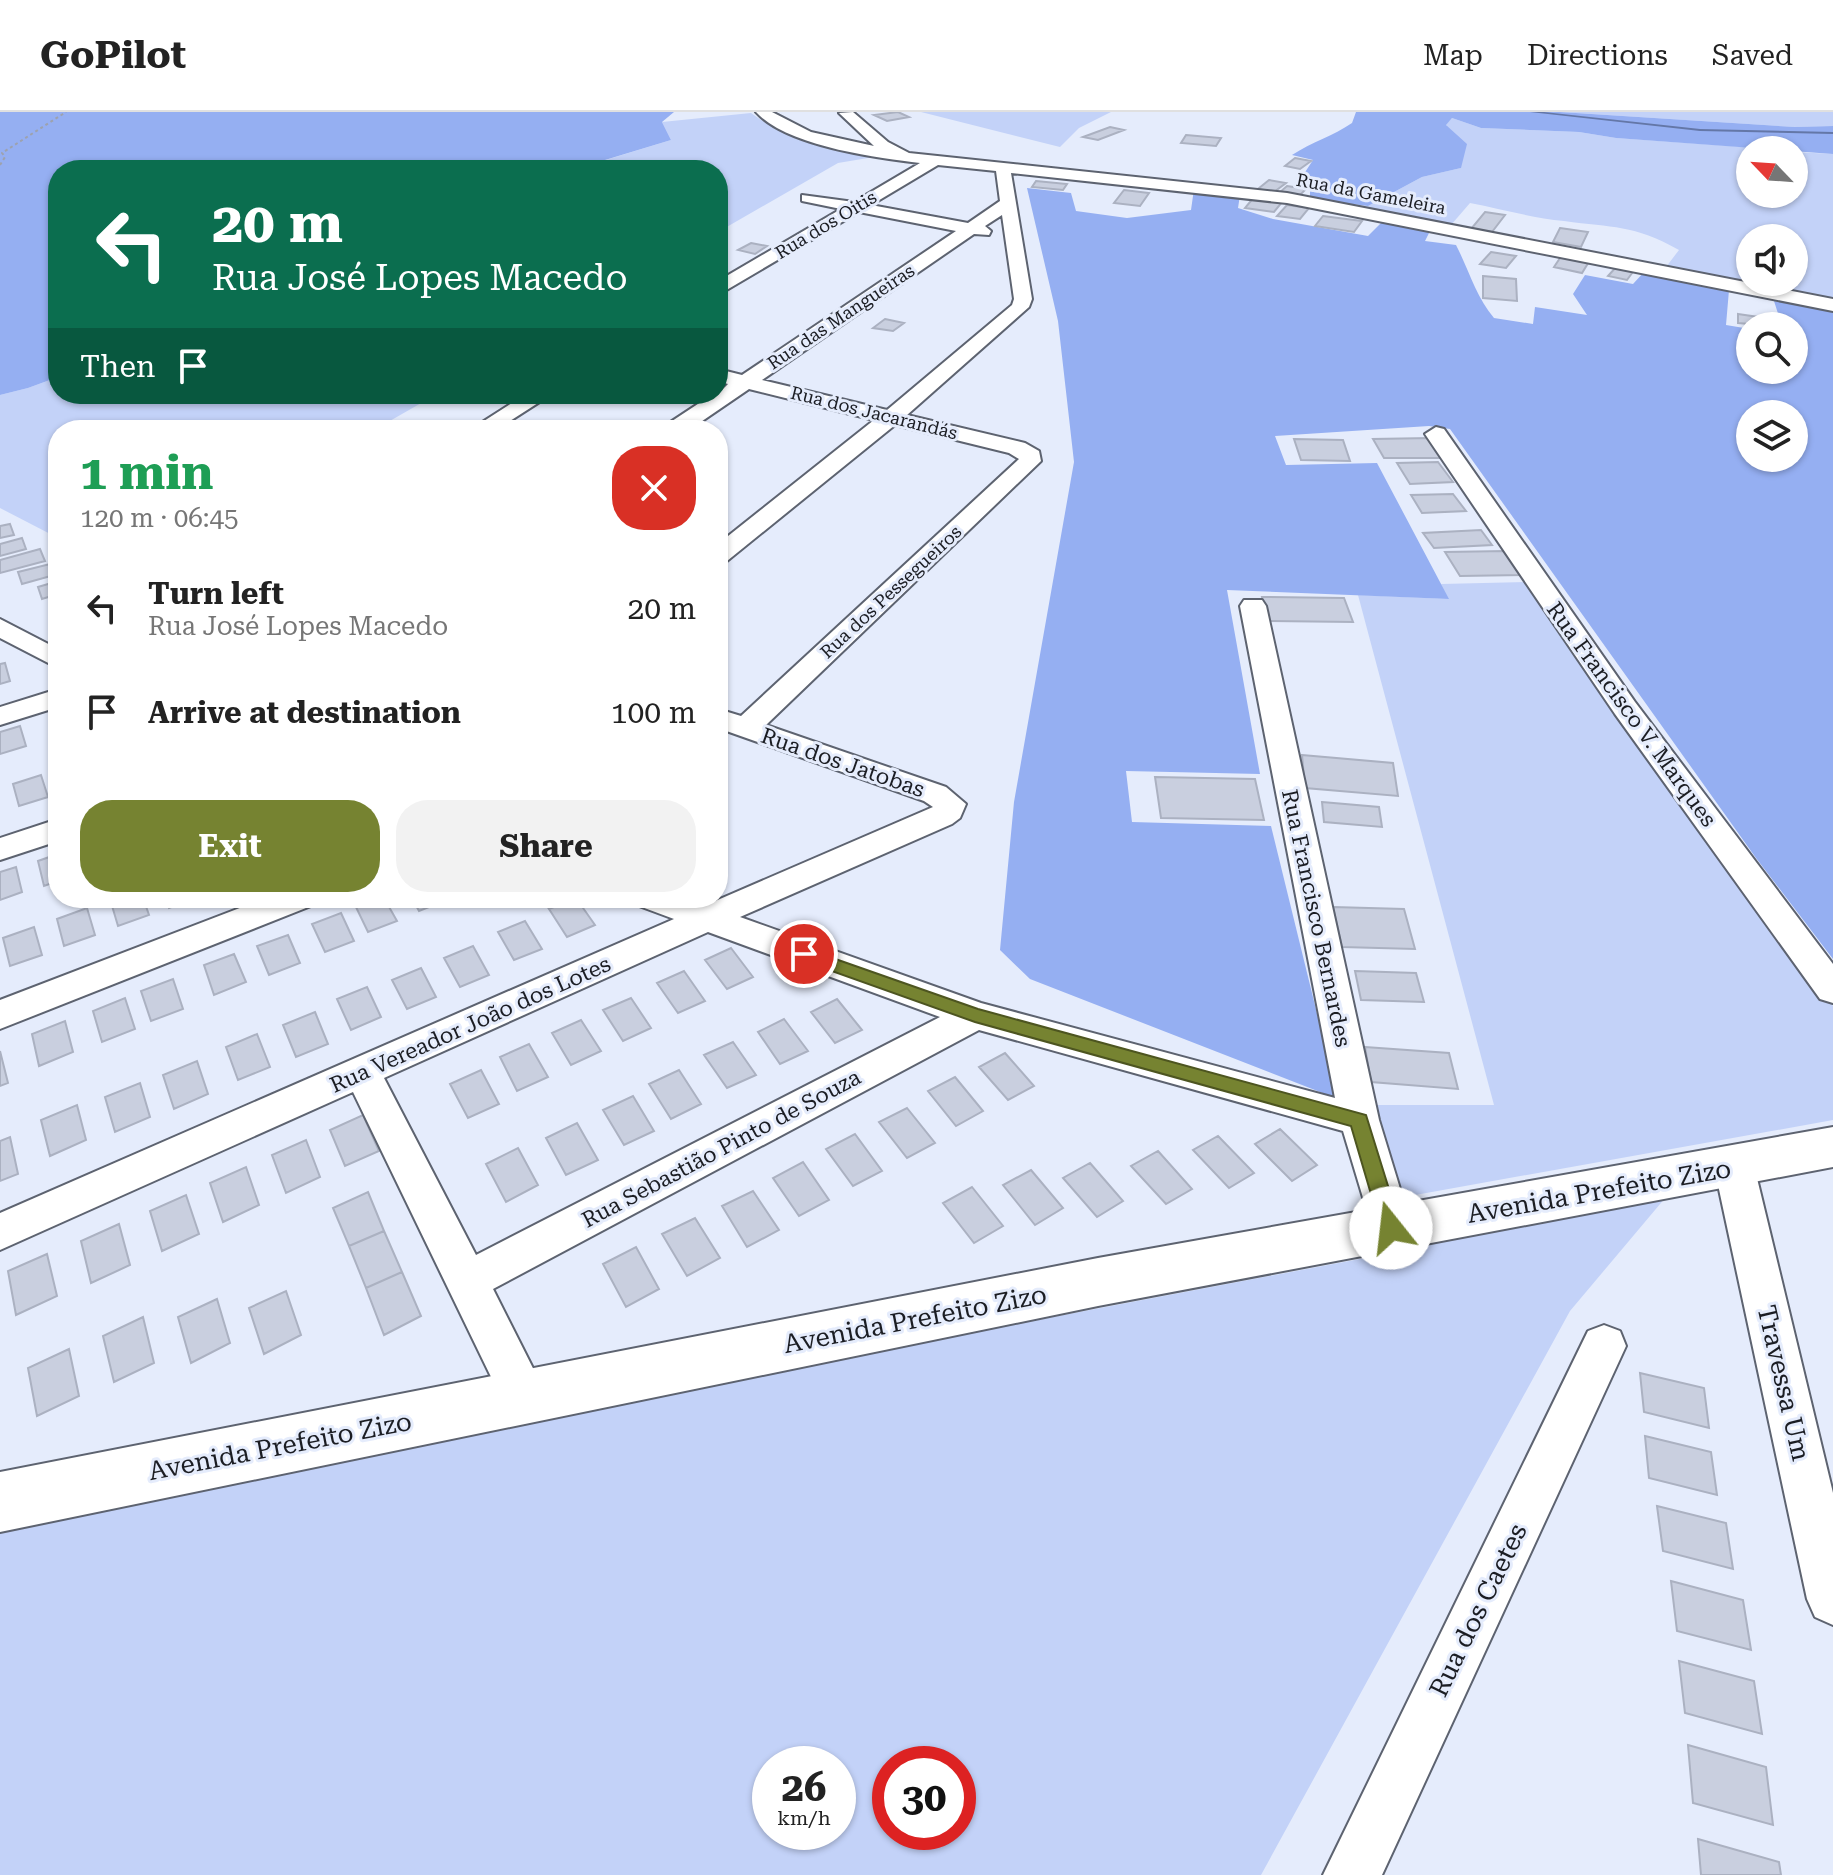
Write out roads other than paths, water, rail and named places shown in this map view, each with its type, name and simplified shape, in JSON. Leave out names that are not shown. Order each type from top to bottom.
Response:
[{"type":"main road","name":"Avenida Prefeito Zizo","points":[[0,1502],[1098,1282],[1833,1147]]},
{"type":"street","name":"Rua da Gameleira","points":[[763,112],[789,128],[896,155],[1272,196],[1833,305]]},
{"type":"street","points":[[846,113],[896,155]]},
{"type":"street","name":"Rua dos Oitis","points":[[728,283],[934,161]]},
{"type":"street","points":[[728,548],[891,417],[1020,307],[1023,299],[1003,169]]},
{"type":"street","points":[[808,198],[1012,237]]},
{"type":"street","name":"Rua das Mangueiras","points":[[728,392],[1007,204]]},
{"type":"street","name":"Rua dos Jacarandás","points":[[728,377],[1029,454]]},
{"type":"street","points":[[498,420],[524,404]]},
{"type":"street","name":"Rua das Mangueiras","points":[[688,420],[711,404]]},
{"type":"street","name":"Rua Francisco V. Marques","points":[[1436,434],[1625,708],[1833,990]]},
{"type":"street","name":"Rua dos Pessegueiros","points":[[731,723],[1030,461],[1029,454]]},
{"type":"street","name":"Rua Francisco Bernardes","points":[[1253,606],[1359,1120],[1391,1228]]},
{"type":"street","points":[[0,627],[48,654]]},
{"type":"street","points":[[0,716],[48,701]]},
{"type":"street","name":"Rua dos Jatobas","points":[[731,723],[945,799],[950,804],[949,811],[941,817]]},
{"type":"street","name":"Rua Vereador João dos Lotes","points":[[728,907],[941,817]]},
{"type":"street","points":[[0,849],[48,833]]},
{"type":"street","points":[[0,1015],[273,908]]},
{"type":"street","points":[[677,908],[975,1015],[1359,1120]]},
{"type":"street","name":"Rua Vereador João dos Lotes","points":[[0,1232],[363,1073],[727,908]]},
{"type":"street","name":"Rua Sebastião Pinto de Souza","points":[[467,1281],[975,1015]]},
{"type":"street","points":[[363,1073],[525,1398]]},
{"type":"street","name":"Travessa Um","points":[[1734,1166],[1833,1599]]},
{"type":"street","name":"Rua dos Caetes","points":[[1352,1875],[1604,1346]]},
{"type":"waterway","points":[[1532,112],[1700,130],[1833,133]]}]
